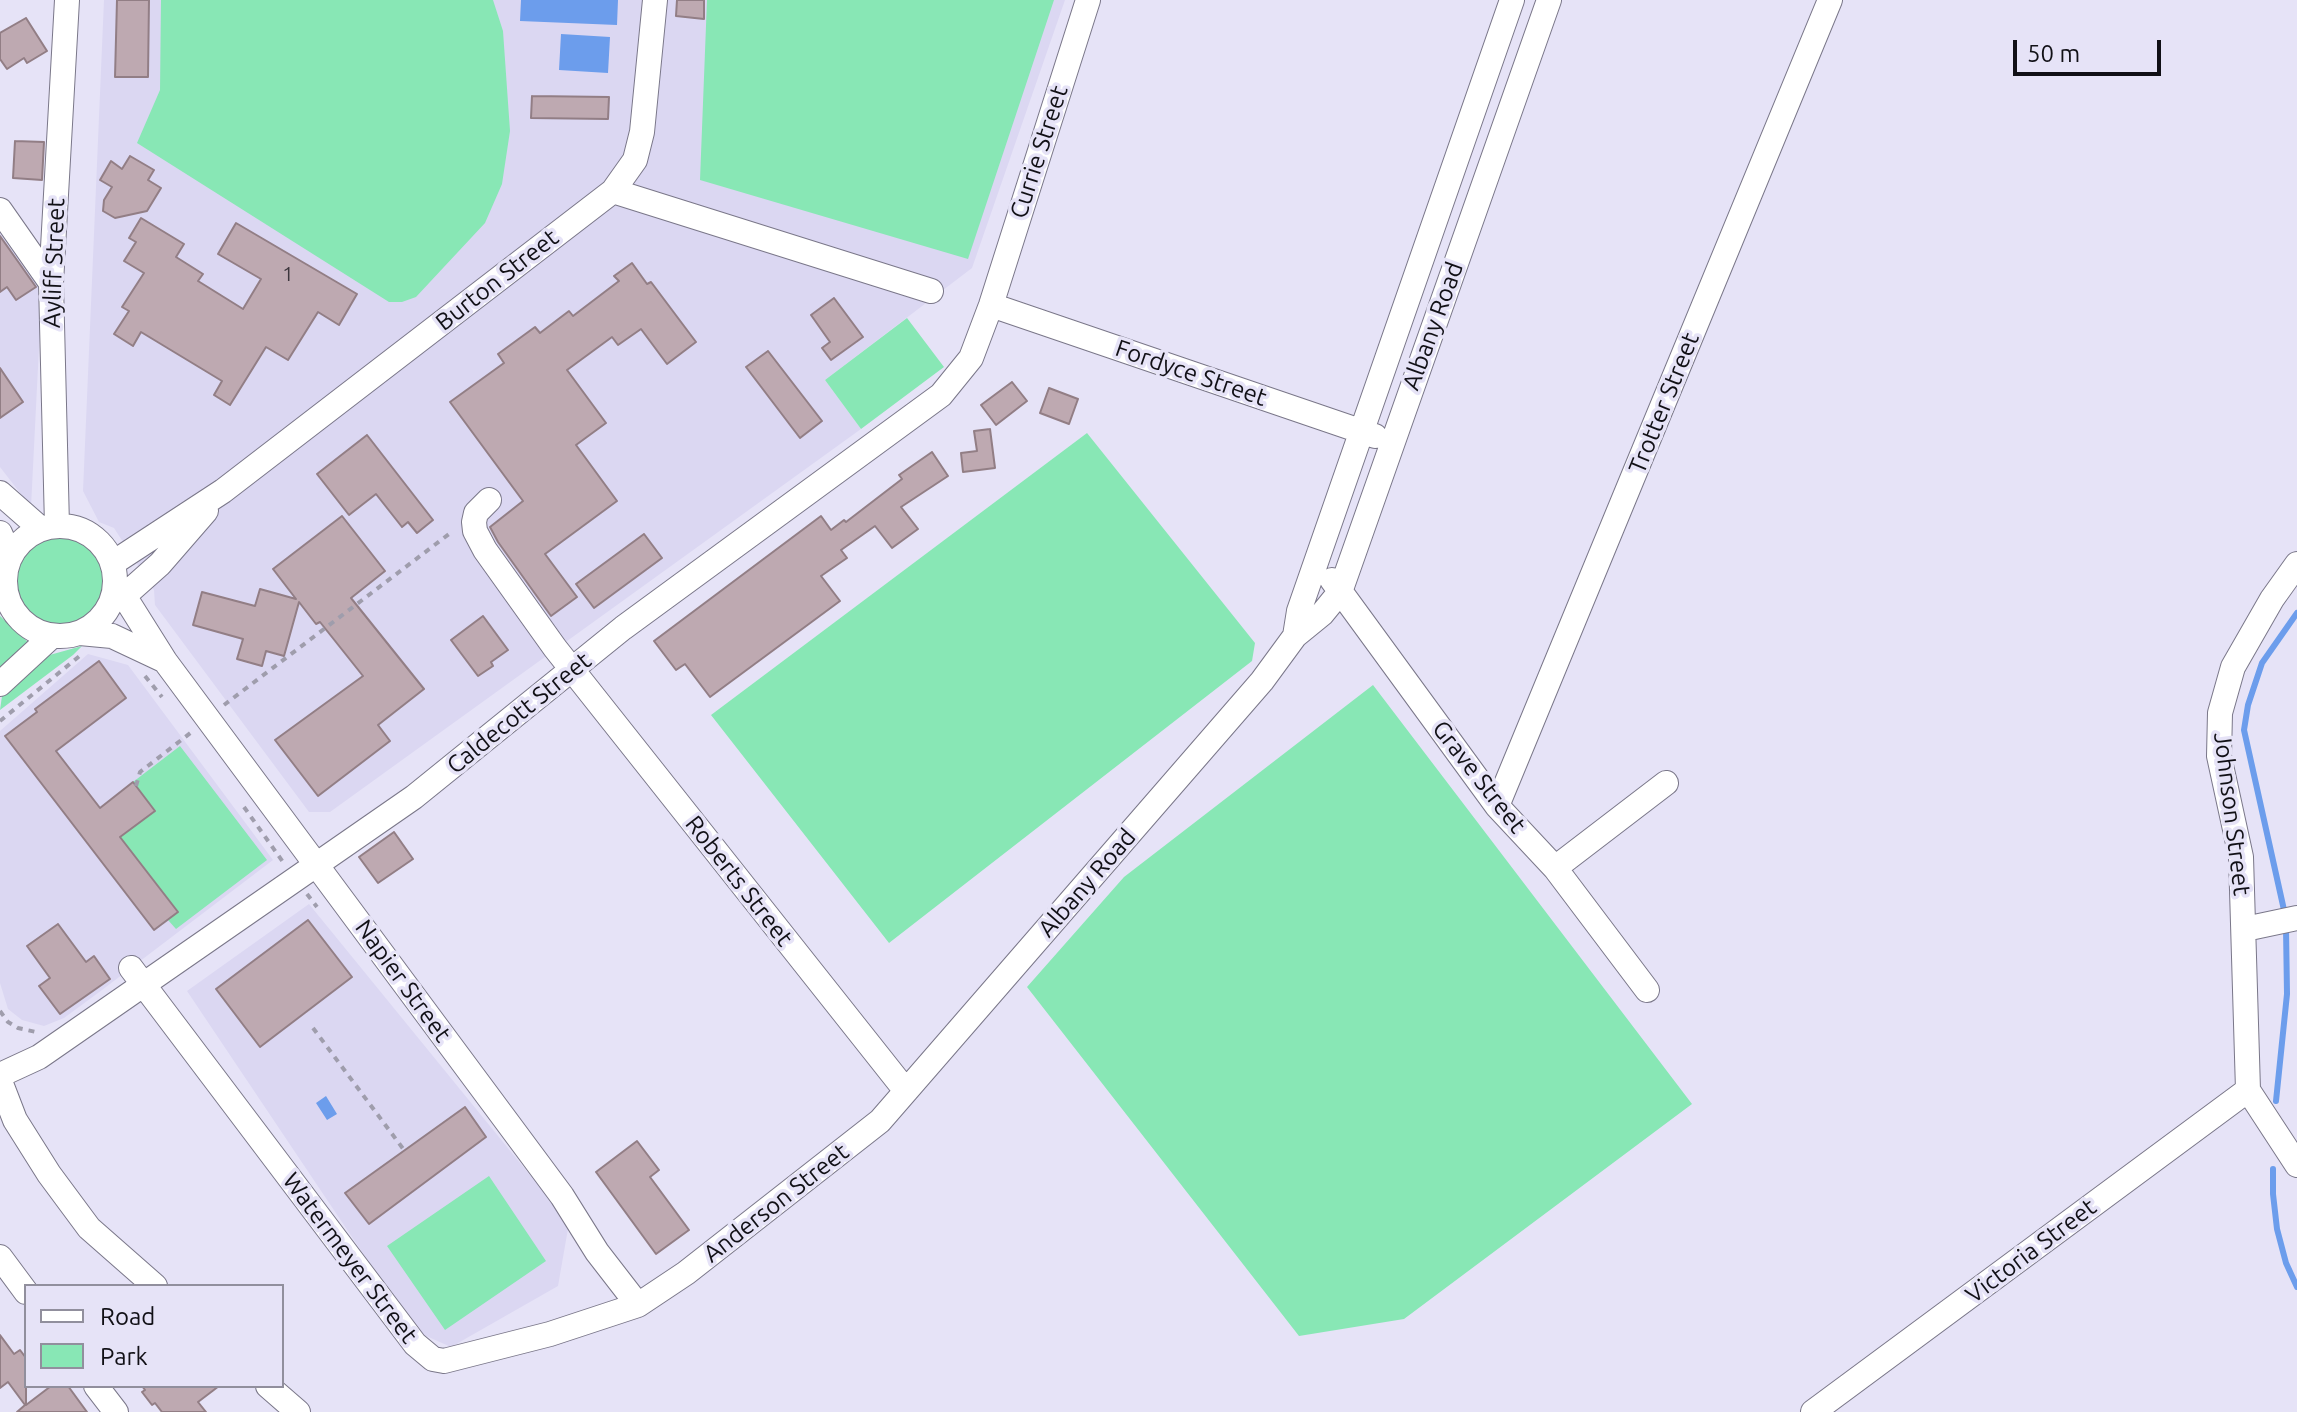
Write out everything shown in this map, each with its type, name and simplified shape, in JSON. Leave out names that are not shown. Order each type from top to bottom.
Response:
[{"type":"street","name":"Ayliff Street","points":[[49,528],[51,283],[67,0]]},
{"type":"street","name":"Burton Street","points":[[117,581],[223,491],[613,191],[635,160],[642,132],[655,0]]},
{"type":"street","name":"Currie Street","points":[[991,305],[1088,0]]},
{"type":"street","name":"Albany Road","points":[[1295,636],[1299,611],[1512,0]]},
{"type":"street","name":"Albany Road","points":[[906,1091],[1252,693],[1295,636],[1322,614],[1340,592],[1549,0]]},
{"type":"street","name":"Trotter Street","points":[[1497,806],[1830,0]]},
{"type":"street","points":[[1498,40],[1532,49]]},
{"type":"street","points":[[613,191],[931,291]]},
{"type":"street","points":[[0,210],[51,283]]},
{"type":"street","name":"Fordyce Street","points":[[991,305],[1392,441]]},
{"type":"street","name":"Caldecott Street","points":[[0,1075],[39,1057],[136,976],[318,866],[414,797],[623,628],[941,395],[971,358],[991,305]]},
{"type":"street","name":"Burton Street","points":[[117,581],[160,564],[223,491]]},
{"type":"street","points":[[0,493],[49,528]]},
{"type":"street","name":"Roberts Street","points":[[483,507],[475,531],[485,550],[573,670],[906,1091]]},
{"type":"street","points":[[0,533],[9,605],[33,630],[83,642],[111,603],[117,581],[104,547],[90,534],[76,528],[49,528],[24,539],[5,568]]},
{"type":"street","name":"Grave Street","points":[[1318,557],[1340,592],[1497,806],[1555,868],[1647,990]]},
{"type":"street","name":"Johnson Street","points":[[2248,1090],[2241,857],[2219,756],[2220,713],[2233,667],[2272,599],[2297,564]]},
{"type":"street","name":"Napier Street","points":[[117,581],[200,726],[318,866],[562,1196],[597,1252],[638,1305]]},
{"type":"street","points":[[0,684],[52,636]]},
{"type":"street","name":"Napier Street","points":[[83,642],[112,636],[165,661]]},
{"type":"street","points":[[1555,868],[1666,783]]},
{"type":"street","points":[[2245,929],[2297,918]]},
{"type":"street","name":"Watermeyer Street","points":[[136,976],[415,1344],[433,1359],[444,1361],[550,1334],[638,1305]]},
{"type":"street","points":[[0,1081],[15,1120],[49,1174],[89,1228],[153,1284]]},
{"type":"street","points":[[2248,1090],[2297,1165]]},
{"type":"street","name":"Victoria Street","points":[[1813,1412],[2248,1090]]},
{"type":"street","name":"Anderson Street","points":[[638,1305],[686,1273],[880,1121],[906,1091]]},
{"type":"street","points":[[0,1257],[24,1289]]},
{"type":"street","points":[[98,1388],[116,1412]]},
{"type":"street","points":[[270,1388],[298,1412]]},
{"type":"path","points":[[136,786],[140,772],[483,507]]},
{"type":"path","points":[[0,721],[83,642]]},
{"type":"path","points":[[141,671],[166,701]]},
{"type":"path","points":[[183,722],[200,726]]},
{"type":"path","points":[[236,796],[281,860]]},
{"type":"path","points":[[313,1028],[404,1150]]},
{"type":"shaded area","points":[[104,0],[1065,0],[972,268],[825,380],[861,429],[330,812],[309,812],[155,605],[154,590],[114,528],[99,522],[83,491]]},
{"type":"shaded area","points":[[0,226],[42,287],[31,507],[0,467]]},
{"type":"shaded area","points":[[88,654],[128,665],[273,860],[64,1018],[44,1026],[22,1020],[8,1009],[0,983],[0,731]]},
{"type":"shaded area","points":[[309,904],[569,1223],[558,1286],[451,1347],[415,1331],[187,991]]},
{"type":"green space","points":[[161,0],[493,0],[503,31],[510,131],[502,184],[485,223],[416,297],[389,302],[137,143],[160,90]]},
{"type":"green space","points":[[707,0],[1054,0],[968,259],[700,180]]},
{"type":"green space","points":[[907,318],[944,367],[861,429],[825,380]]},
{"type":"green space","points":[[1087,433],[1255,643],[1252,661],[889,943],[711,715]]},
{"type":"green space","points":[[60,537],[77,541],[91,550],[100,564],[104,581],[100,598],[91,612],[77,621],[60,625],[43,621],[29,612],[20,598],[16,581],[20,564],[29,550],[43,541]]},
{"type":"green space","points":[[0,616],[31,645],[0,669]]},
{"type":"green space","points":[[82,646],[0,710],[2,696],[46,656]]},
{"type":"green space","points":[[1373,685],[1692,1104],[1404,1319],[1299,1336],[1027,987],[1124,877]]},
{"type":"green space","points":[[180,746],[267,860],[176,929],[168,920],[178,912],[120,837],[155,811],[133,782]]},
{"type":"green space","points":[[489,1176],[546,1261],[445,1330],[387,1246]]},
{"type":"water","points":[[521,0],[618,0],[617,25],[520,21]]},
{"type":"water","points":[[561,34],[610,37],[608,73],[559,70]]},
{"type":"water","points":[[326,1096],[337,1114],[327,1120],[316,1103]]},
{"type":"building","points":[[117,0],[149,0],[148,77],[115,77]]},
{"type":"building","points":[[677,0],[704,0],[704,19],[676,16]]},
{"type":"building","points":[[26,18],[47,51],[27,63],[24,58],[7,69],[0,59],[0,33]]},
{"type":"building","points":[[532,96],[609,97],[608,119],[531,118]]},
{"type":"building","points":[[15,141],[44,142],[42,180],[13,178]]},
{"type":"building","points":[[130,156],[154,170],[148,180],[161,188],[147,211],[115,218],[103,211],[104,200],[112,187],[100,180],[111,161],[122,169]]},
{"type":"building","points":[[141,218],[184,244],[176,257],[203,274],[198,281],[243,309],[261,279],[218,254],[236,223],[357,294],[339,325],[318,312],[288,360],[266,347],[230,405],[214,395],[222,381],[141,332],[133,346],[114,334],[129,311],[122,307],[144,273],[124,261],[136,242],[129,238]]},
{"type":"building","points":[[0,236],[36,287],[16,300],[7,287],[0,292]]},
{"type":"building","points":[[632,263],[647,284],[651,282],[696,342],[667,364],[641,329],[618,345],[612,337],[567,370],[606,423],[576,445],[617,501],[545,554],[577,597],[551,616],[490,527],[523,501],[450,402],[504,363],[498,354],[535,327],[540,333],[569,311],[573,316],[619,281],[614,276]]},
{"type":"building","points":[[834,298],[863,337],[831,360],[822,348],[830,342],[811,315]]},
{"type":"building","points":[[768,351],[822,421],[800,438],[746,367]]},
{"type":"building","points":[[0,368],[23,402],[0,418]]},
{"type":"building","points":[[1012,382],[1027,401],[996,425],[981,405]]},
{"type":"building","points":[[1049,388],[1078,399],[1069,424],[1040,413]]},
{"type":"building","points":[[990,429],[995,468],[963,472],[961,453],[977,451],[974,431]]},
{"type":"building","points":[[367,435],[433,520],[417,533],[408,522],[402,527],[376,494],[349,515],[317,474]]},
{"type":"building","points":[[932,452],[948,476],[901,507],[918,529],[892,548],[875,526],[841,550],[847,558],[821,576],[840,601],[710,697],[685,664],[676,670],[654,641],[821,516],[831,530],[844,520],[846,522],[902,479],[899,475]]},
{"type":"building","points":[[342,516],[385,571],[351,598],[424,689],[378,725],[390,741],[318,796],[275,740],[363,676],[320,622],[316,624],[299,602],[284,656],[266,651],[262,666],[237,659],[243,639],[193,625],[202,592],[255,606],[260,589],[296,599],[273,569]]},
{"type":"building","points":[[644,534],[662,558],[594,608],[576,584]]},
{"type":"building","points":[[483,616],[508,650],[478,676],[451,640]]},
{"type":"building","points":[[99,661],[126,698],[56,751],[100,808],[133,782],[155,811],[120,837],[178,912],[154,930],[5,736]]},
{"type":"building","points":[[394,832],[413,859],[378,883],[359,857]]},
{"type":"building","points":[[308,920],[352,977],[260,1047],[216,989]]},
{"type":"building","points":[[58,924],[86,962],[94,956],[110,979],[60,1014],[39,986],[50,978],[27,946]]},
{"type":"building","points":[[465,1107],[486,1137],[369,1224],[345,1193]]},
{"type":"building","points":[[637,1141],[659,1170],[650,1177],[689,1230],[656,1254],[596,1172]]},
{"type":"building","points":[[0,1335],[14,1354],[20,1350],[24,1355],[26,1405],[48,1388],[69,1388],[87,1412],[17,1412],[25,1405],[8,1382],[0,1388]]},
{"type":"building","points":[[144,1388],[216,1388],[198,1402],[206,1412],[162,1412],[155,1403],[152,1405],[142,1392]]},
{"type":"waterway","points":[[2284,910],[2244,730],[2248,705],[2262,663],[2297,613]]},
{"type":"waterway","points":[[2276,1101],[2287,994],[2286,928]]},
{"type":"waterway","points":[[2273,1169],[2277,1229],[2286,1263],[2297,1287]]}]
